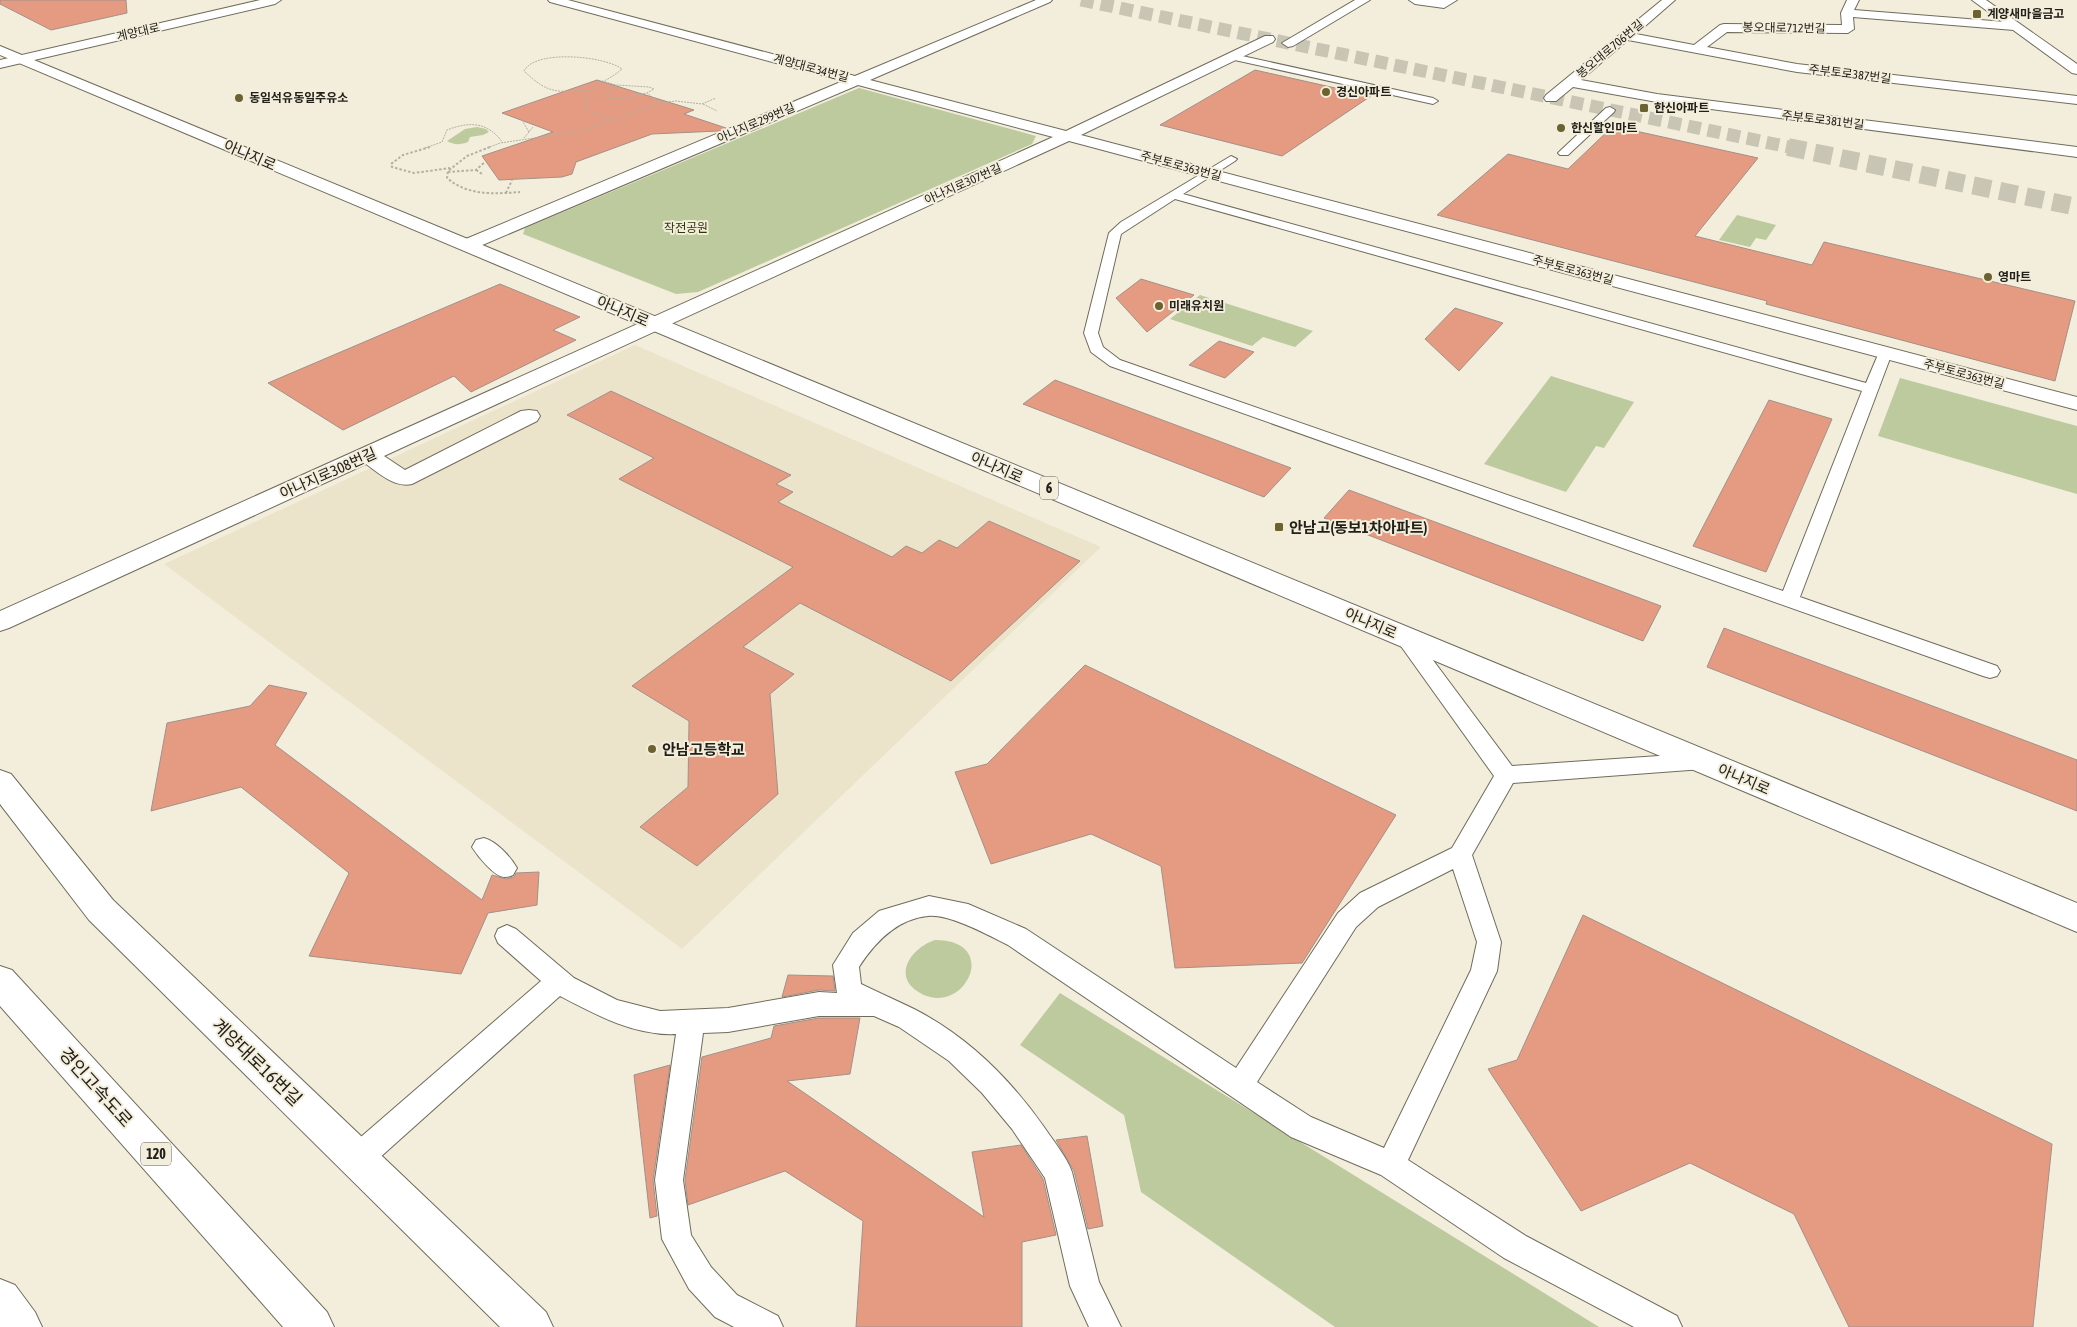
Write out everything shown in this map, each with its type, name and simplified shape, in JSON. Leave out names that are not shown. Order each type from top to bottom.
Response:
[{"type":"main road","name":"계양대로","points":[[5,60],[275,0]]},
{"type":"main road","name":"계양대로34번길","points":[[554,0],[1068,136]]},
{"type":"main road","name":"아나지로299번길","points":[[467,245],[1046,0]]},
{"type":"main road","points":[[1288,43],[1364,0]]},
{"type":"main road","points":[[1415,0],[1444,4],[1451,0]]},
{"type":"main road","name":"봉오대로706번길","points":[[1551,98],[1668,0]]},
{"type":"main road","name":"봉오대로712번길","points":[[1698,49],[1724,28],[1848,29],[1847,13],[1854,0]]},
{"type":"main road","points":[[1978,0],[2077,70]]},
{"type":"main road","points":[[1964,3],[1996,13]]},
{"type":"main road","points":[[1847,13],[2014,26]]},
{"type":"main road","name":"주부토로387번길","points":[[1626,36],[1797,68],[2077,100]]},
{"type":"main road","name":"아나지로307번길","points":[[655,324],[1068,136],[1269,39]]},
{"type":"main road","name":"아나지로","points":[[5,60],[467,245],[2077,918]]},
{"type":"main road","name":"주부토로381번길","points":[[1570,82],[1677,101],[2077,152]]},
{"type":"main road","name":"주부토로363번길","points":[[1068,136],[2077,404]]},
{"type":"main road","name":"아나지로308번길","points":[[0,622],[655,324]]},
{"type":"main road","points":[[367,455],[404,478],[529,416]]},
{"type":"main road","name":"계양대로16번길","points":[[0,782],[101,910],[531,1327]]},
{"type":"main road","name":"경인고속도로","points":[[0,981],[312,1327]]},
{"type":"main road","points":[[0,1300],[20,1327]]},
{"type":"lane","points":[[1233,57],[1433,101]]},
{"type":"lane","points":[[1564,153],[1610,110]]},
{"type":"lane","points":[[1231,159],[1116,233],[1091,333],[1096,349],[1115,363],[1990,671]]},
{"type":"lane","points":[[1173,195],[1871,389]]},
{"type":"lane","points":[[1789,601],[1885,353]]},
{"type":"lane","points":[[1404,637],[1506,776]]},
{"type":"lane","points":[[1506,776],[1703,762]]},
{"type":"lane","points":[[1240,1085],[1347,920],[1369,900],[1460,855],[1506,776]]},
{"type":"lane","points":[[484,847],[505,868]]},
{"type":"lane","points":[[1391,1165],[1484,971],[1489,942],[1460,855]]},
{"type":"lane","points":[[1097,1324],[1085,1286],[1058,1172],[1022,1119],[992,1084],[958,1052],[908,1019],[849,991],[846,965],[862,941],[888,918],[929,906],[968,914],[1018,937],[1301,1127],[1391,1165],[1515,1247],[1666,1327]]},
{"type":"lane","points":[[507,936],[559,981],[612,1010],[660,1023],[728,1020],[819,1004],[879,1005]]},
{"type":"lane","points":[[357,1159],[559,981]]},
{"type":"lane","points":[[691,1022],[669,1180],[677,1239],[700,1278],[726,1306],[767,1327]]},
{"type":"path","points":[[590,90],[558,92],[540,86],[524,72],[526,67],[535,62],[571,55],[606,62],[622,69],[618,74],[601,81],[590,90],[585,104],[588,111],[613,120]]},
{"type":"path","points":[[601,81],[617,85],[636,83],[654,89],[647,93],[616,99],[602,97],[617,85]]},
{"type":"path","points":[[647,93],[660,103]]},
{"type":"path","points":[[521,192],[478,192],[461,189],[447,178],[448,172],[467,156],[503,143],[575,133],[660,103],[676,101],[702,104],[716,98]]},
{"type":"path","points":[[522,120],[529,132]]},
{"type":"path","points":[[451,168],[432,172],[405,172],[392,168],[391,164],[403,156],[439,144],[442,142],[447,130],[460,125],[476,124],[491,128],[496,131],[503,143]]},
{"type":"path","points":[[523,139],[534,127]]},
{"type":"path","points":[[448,172],[476,170],[485,162]]},
{"type":"path","points":[[476,170],[482,174]]},
{"type":"path","points":[[506,193],[512,180]]},
{"type":"shaded area","name":"안남고등학교","points":[[635,345],[1101,547],[682,949],[164,564]]},
{"type":"green space","name":"작전공원","points":[[859,88],[1036,136],[1032,144],[698,292],[676,294],[523,234],[525,228]]},
{"type":"green space","points":[[477,127],[486,129],[489,132],[470,137],[468,142],[462,144],[447,141],[465,129]]},
{"type":"green space","points":[[1737,215],[1776,225],[1766,240],[1756,238],[1750,247],[1719,240]]},
{"type":"green space","points":[[1200,295],[1313,331],[1295,347],[1263,337],[1252,346],[1170,319]]},
{"type":"green space","points":[[1551,376],[1634,402],[1604,448],[1596,446],[1566,492],[1484,464]]},
{"type":"green space","points":[[1900,378],[2077,426],[2077,494],[1878,436]]},
{"type":"green space","points":[[935,940],[956,943],[968,952],[971,964],[969,977],[961,988],[948,996],[934,998],[917,991],[910,984],[906,977],[906,969],[908,962],[919,949]]},
{"type":"green space","points":[[1060,993],[1599,1327],[1335,1327],[1141,1192],[1124,1115],[1020,1045]]},
{"type":"building","points":[[0,0],[126,0],[127,13],[51,30],[0,4]]},
{"type":"building","points":[[1255,70],[1371,96],[1282,156],[1160,125]]},
{"type":"building","points":[[597,80],[694,110],[684,114],[726,128],[719,131],[652,134],[576,162],[572,174],[562,177],[499,180],[482,156],[553,132],[502,113]]},
{"type":"building","points":[[1613,126],[1758,158],[1695,236],[1812,265],[1824,242],[2075,301],[2055,381],[1766,304],[1767,301],[1437,215],[1508,154],[1568,169]]},
{"type":"building","name":"미래유치원","points":[[1141,279],[1194,295],[1147,332],[1116,298]]},
{"type":"building","points":[[500,284],[580,317],[553,330],[576,340],[471,392],[454,376],[343,430],[268,383]]},
{"type":"building","points":[[1455,308],[1503,323],[1459,371],[1425,339]]},
{"type":"building","points":[[1219,341],[1254,352],[1225,378],[1189,365]]},
{"type":"building","points":[[1055,380],[1291,468],[1264,497],[1023,404]]},
{"type":"building","points":[[611,391],[791,475],[776,484],[793,492],[778,502],[892,557],[906,546],[922,553],[939,540],[957,548],[989,521],[1080,561],[951,681],[800,603],[743,647],[794,674],[770,694],[778,794],[697,866],[640,827],[688,787],[689,721],[632,686],[793,567],[619,479],[654,458],[567,415]]},
{"type":"building","points":[[1769,400],[1832,419],[1766,572],[1693,546]]},
{"type":"building","points":[[1349,490],[1661,606],[1643,641],[1324,518]]},
{"type":"building","points":[[1724,628],[2077,760],[2077,811],[1707,667]]},
{"type":"building","points":[[1085,665],[1396,815],[1302,963],[1175,968],[1161,866],[1091,834],[991,864],[955,772],[987,764]]},
{"type":"building","points":[[269,685],[307,693],[275,745],[482,900],[492,875],[506,879],[514,877],[516,873],[539,872],[537,905],[488,913],[461,974],[309,956],[349,873],[241,787],[151,811],[167,723],[250,706]]},
{"type":"building","points":[[1583,915],[2052,1144],[2033,1327],[1849,1327],[1794,1214],[1690,1163],[1581,1211],[1488,1069],[1517,1060]]},
{"type":"building","points":[[788,975],[833,976],[835,991],[819,990],[782,997]]},
{"type":"building","points":[[819,1018],[860,1018],[850,1074],[787,1081],[984,1217],[972,1152],[1021,1145],[1043,1179],[1056,1235],[1022,1242],[1022,1327],[856,1327],[863,1221],[785,1171],[688,1205],[685,1180],[702,1057],[771,1038],[774,1026]]},
{"type":"building","points":[[670,1065],[653,1180],[657,1216],[650,1218],[634,1075]]},
{"type":"building","points":[[1087,1136],[1103,1226],[1088,1229],[1074,1171],[1056,1140]]},
{"type":"tunnel","points":[[1081,0],[1794,148]]},
{"type":"tunnel","points":[[1788,147],[2077,207]]},
{"type":"place","name":"계양새마을금고","points":[[1977,14]]},
{"type":"place","name":"경신아파트","points":[[1326,92]]},
{"type":"place","name":"동일석유동일주유소","points":[[239,98]]},
{"type":"place","name":"한신아파트","points":[[1644,108]]},
{"type":"place","name":"한신할인마트","points":[[1561,128]]},
{"type":"place","name":"영마트","points":[[1988,277]]},
{"type":"place","name":"미래유치원","points":[[1159,306]]},
{"type":"place","name":"안남고(동보1차아파트)","points":[[1279,527]]},
{"type":"place","name":"안남고등학교","points":[[652,749]]}]
